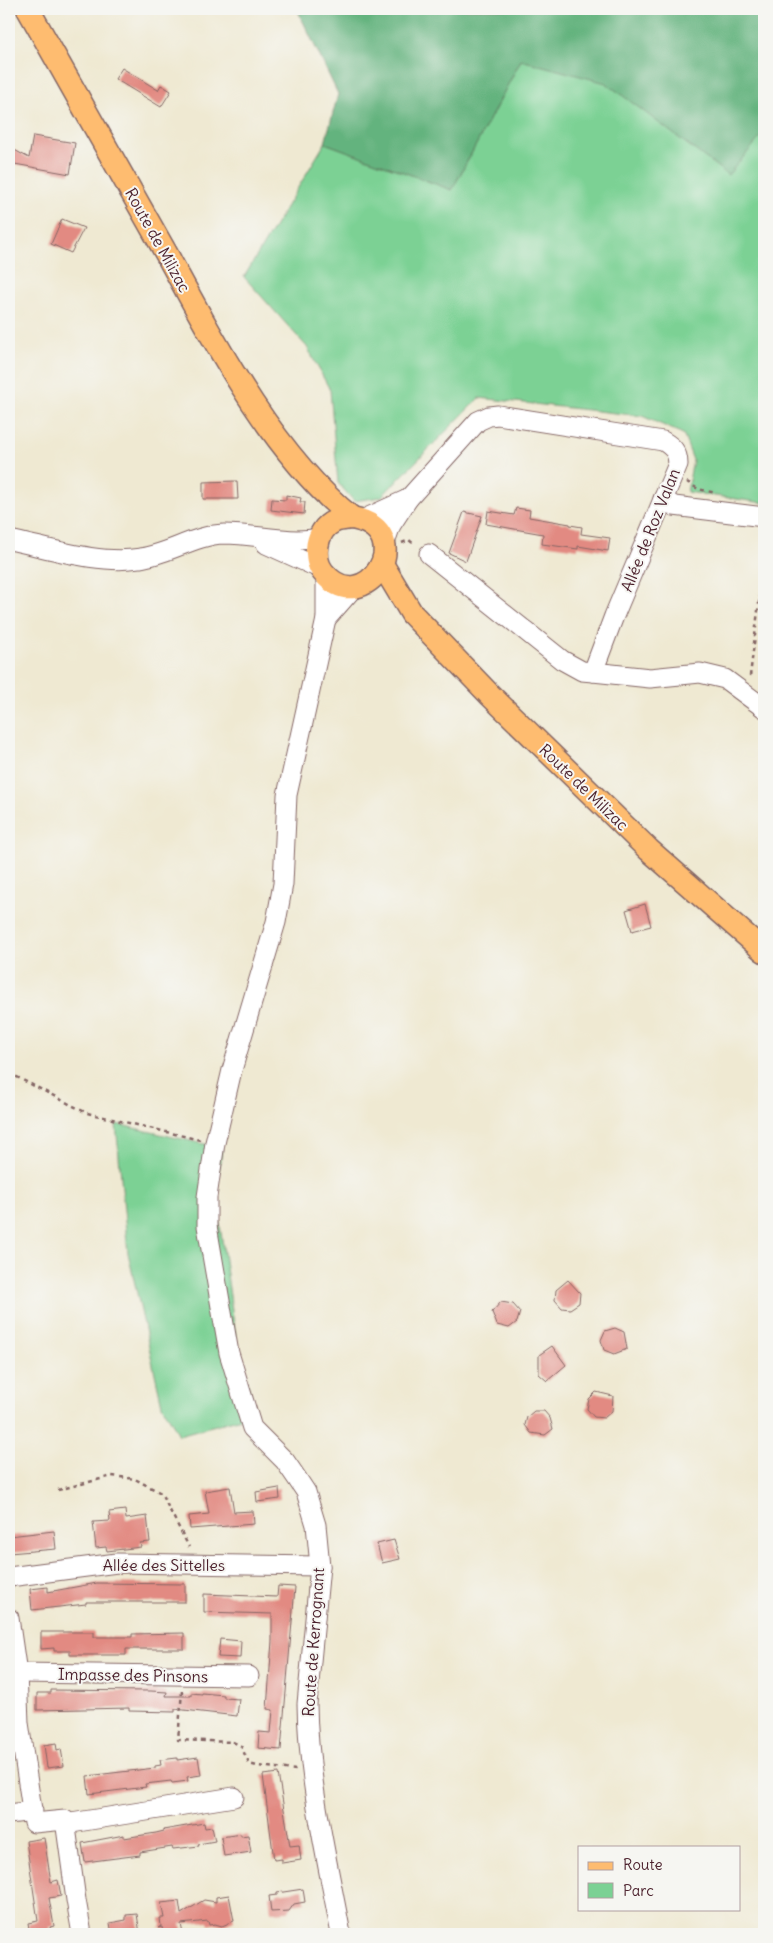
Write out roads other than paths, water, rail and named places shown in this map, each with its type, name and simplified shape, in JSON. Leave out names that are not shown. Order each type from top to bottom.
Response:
[{"type":"main road","name":"Route de Milizac","points":[[28,9],[239,382],[298,464],[332,502],[357,519]]},
{"type":"main road","name":"Route de Milizac","points":[[298,464],[317,506],[320,535]]},
{"type":"main road","points":[[357,519],[376,530],[384,553],[373,579],[360,585],[345,586],[335,583],[323,572],[316,554],[320,535],[332,522],[357,519]]},
{"type":"main road","name":"Route de Milizac","points":[[384,553],[412,614]]},
{"type":"main road","name":"Route de Milizac","points":[[360,585],[412,614],[581,785],[649,850],[764,951]]},
{"type":"street","name":"Allée de Roz Valan","points":[[384,553],[391,525],[408,499],[478,421],[489,416],[498,415],[663,440],[672,446],[678,455],[675,470],[614,616],[593,672]]},
{"type":"street","name":"Allée de Roz Valan","points":[[357,519],[408,499]]},
{"type":"street","points":[[663,499],[674,506],[764,517]]},
{"type":"street","points":[[9,540],[110,561],[141,558],[224,534],[289,541],[320,535]]},
{"type":"street","points":[[246,536],[323,572],[326,619]]},
{"type":"street","points":[[429,554],[562,660],[582,671],[650,678],[700,673],[725,679],[764,708]]},
{"type":"street","points":[[326,619],[360,585]]},
{"type":"street","name":"Route de Kerrognant","points":[[326,619],[287,796],[283,884],[276,922],[232,1070],[215,1143],[207,1197],[207,1226],[229,1353],[252,1428],[285,1461],[306,1492],[316,1525],[320,1566],[307,1704],[312,1771],[341,1934]]},
{"type":"street","name":"Allée des Sittelles","points":[[9,1576],[117,1563],[320,1566]]},
{"type":"street","points":[[9,1618],[18,1723],[34,1823],[65,1820],[82,1934]]},
{"type":"street","name":"Impasse des Pinsons","points":[[14,1664],[184,1675],[249,1676]]},
{"type":"street","points":[[65,1824],[234,1797]]},
{"type":"street","points":[[9,1814],[33,1810]]}]
